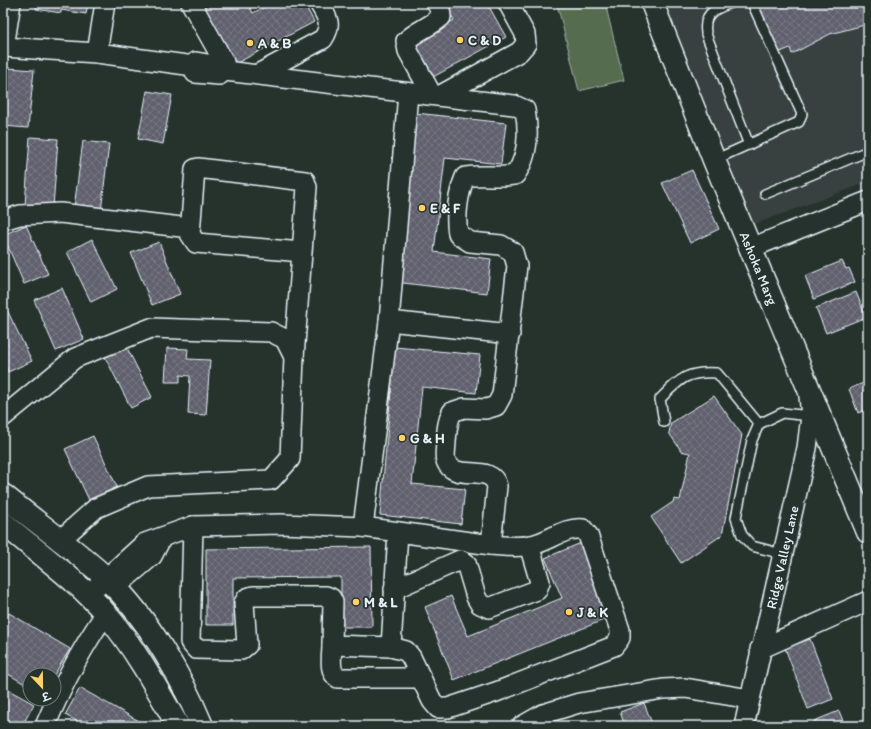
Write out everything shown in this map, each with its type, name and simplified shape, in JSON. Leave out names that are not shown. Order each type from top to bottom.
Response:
[{"type":"street","points":[[11,3],[4,47],[97,53],[194,66],[195,73],[219,75],[224,71],[258,74],[408,94],[514,105],[525,110],[528,126],[523,163],[515,175],[504,177],[479,175],[465,177],[460,189],[456,224],[458,234],[470,242],[501,245],[513,252],[517,266],[502,395],[496,406],[486,409],[464,408],[452,412],[448,421],[445,460],[450,467],[460,472],[491,475],[495,479],[497,486],[491,545]]},
{"type":"street","points":[[97,53],[105,3]]},
{"type":"street","points":[[191,3],[224,62],[224,71]]},
{"type":"street","points":[[258,74],[323,39],[328,32],[328,20],[319,3]]},
{"type":"street","points":[[436,3],[440,9],[440,17],[435,22],[411,36],[406,41],[408,51],[436,96]]},
{"type":"street","points":[[436,96],[519,52],[526,44],[525,34],[508,3]]},
{"type":"street","name":"Ashoka Marg","points":[[652,3],[714,160],[868,532]]},
{"type":"street","points":[[363,527],[389,321],[408,94]]},
{"type":"street","points":[[59,541],[96,508],[148,486],[271,480],[290,459],[294,357],[307,187],[305,181],[198,168],[194,171],[190,234],[196,243],[302,252]]},
{"type":"street","points":[[750,248],[868,201]]},
{"type":"street","points":[[3,220],[20,215],[60,212],[190,228]]},
{"type":"street","points":[[389,321],[510,334]]},
{"type":"street","points":[[3,417],[75,358],[151,328],[271,332],[285,339],[294,357]]},
{"type":"street","name":"Ridge Valley Lane","points":[[744,726],[760,649],[807,448],[811,416],[808,387]]},
{"type":"street","points":[[3,495],[111,583],[152,635],[189,695],[202,726]]},
{"type":"street","points":[[3,523],[96,604],[138,655],[178,726]]},
{"type":"street","points":[[45,726],[62,684],[88,639],[96,604],[111,583],[145,543],[161,539],[174,532],[194,526],[280,524],[363,527],[491,545],[529,545],[573,528],[583,529],[588,535],[620,630],[620,638],[614,646],[555,670],[448,708],[438,708],[432,701],[411,657],[406,651],[391,647],[332,645]]},
{"type":"street","points":[[194,526],[190,642],[192,646],[196,648],[241,650],[245,648],[247,645],[244,603],[247,598],[253,596],[326,596],[331,598],[333,602],[332,671],[334,675],[338,678],[421,678]]},
{"type":"street","points":[[391,647],[398,532]]},
{"type":"street","points":[[394,589],[460,560],[466,563],[476,597],[480,604],[489,608],[537,590],[540,582],[529,545]]},
{"type":"street","points":[[760,649],[868,601]]},
{"type":"street","points":[[522,726],[543,714],[579,703],[663,689],[685,688],[750,699]]},
{"type":"lane","points":[[731,3],[716,9],[708,15],[704,24],[706,34],[749,145]]},
{"type":"lane","points":[[714,160],[799,122],[802,114],[752,3]]},
{"type":"lane","points":[[765,194],[868,151]]},
{"type":"lane","points":[[664,422],[660,399],[680,380],[699,372],[717,373],[759,424]]},
{"type":"lane","points":[[782,554],[752,546],[742,535],[736,518],[752,440],[759,424],[782,413],[811,416]]},
{"type":"shaded area","points":[[654,3],[868,3],[868,182],[752,225]]},
{"type":"green space","points":[[605,3],[624,80],[579,91],[557,4]]},
{"type":"building","points":[[37,3],[88,3],[86,14],[61,10],[61,13],[36,9]]},
{"type":"building","name":"A & B","points":[[203,3],[248,3],[253,13],[272,3],[304,3],[314,22],[235,64]]},
{"type":"building","name":"C & D","points":[[445,3],[487,3],[506,37],[433,77],[414,43],[454,20]]},
{"type":"building","points":[[756,3],[868,3],[868,24],[830,34],[792,54],[790,48],[778,53]]},
{"type":"building","points":[[8,68],[34,70],[28,128],[3,126]]},
{"type":"building","points":[[147,91],[172,95],[163,144],[138,139]]},
{"type":"building","name":"E & F","points":[[416,113],[506,123],[501,164],[445,158],[434,252],[491,259],[487,293],[395,282]]},
{"type":"building","points":[[30,137],[58,139],[53,207],[25,205]]},
{"type":"building","points":[[83,141],[109,144],[101,212],[74,208]]},
{"type":"building","points":[[692,170],[719,229],[690,243],[662,183]]},
{"type":"building","points":[[26,225],[48,274],[24,284],[3,235]]},
{"type":"building","points":[[92,239],[117,289],[91,302],[67,252]]},
{"type":"building","points":[[159,242],[180,294],[152,305],[131,253]]},
{"type":"building","points":[[842,261],[846,269],[849,268],[855,282],[814,299],[805,276]]},
{"type":"building","points":[[62,288],[84,339],[56,351],[34,300]]},
{"type":"building","points":[[856,292],[866,317],[826,333],[816,308]]},
{"type":"building","points":[[7,310],[32,361],[8,372],[3,362],[3,312]]},
{"type":"building","points":[[126,346],[152,397],[131,408],[105,357]]},
{"type":"building","name":"G & H","points":[[395,347],[480,355],[476,393],[422,387],[412,484],[465,489],[461,524],[380,515]]},
{"type":"building","points":[[167,348],[188,349],[187,359],[210,360],[206,415],[188,414],[190,376],[180,375],[180,382],[165,382]]},
{"type":"building","points":[[868,381],[868,409],[858,413],[849,389]]},
{"type":"building","points":[[714,396],[742,435],[722,535],[681,563],[651,517],[673,502],[674,499],[680,500],[690,453],[680,451],[669,433],[671,423]]},
{"type":"building","points":[[93,436],[117,487],[89,500],[65,449]]},
{"type":"building","name":"J & K","points":[[581,543],[611,617],[454,680],[425,607],[451,596],[468,636],[562,598],[545,558]]},
{"type":"building","name":"M & L","points":[[371,547],[372,627],[341,627],[341,577],[233,578],[233,625],[206,625],[206,549]]},
{"type":"building","points":[[9,613],[70,649],[59,667],[22,667],[22,682],[3,671],[3,624]]},
{"type":"building","points":[[810,639],[833,699],[808,709],[785,648]]},
{"type":"building","points":[[3,687],[22,697],[22,707],[32,707],[22,726],[12,726],[3,721]]},
{"type":"building","points":[[80,688],[139,721],[136,726],[86,726],[65,715]]},
{"type":"building","points":[[644,703],[653,726],[625,726],[620,712]]},
{"type":"building","points":[[839,711],[845,726],[816,726],[814,721]]},
{"type":"place","name":"C & D","points":[[460,40]]},
{"type":"place","name":"A & B","points":[[250,43]]},
{"type":"place","name":"E & F","points":[[422,208]]},
{"type":"place","name":"G & H","points":[[402,438]]},
{"type":"place","name":"M & L","points":[[356,602]]},
{"type":"place","name":"J & K","points":[[569,612]]}]
